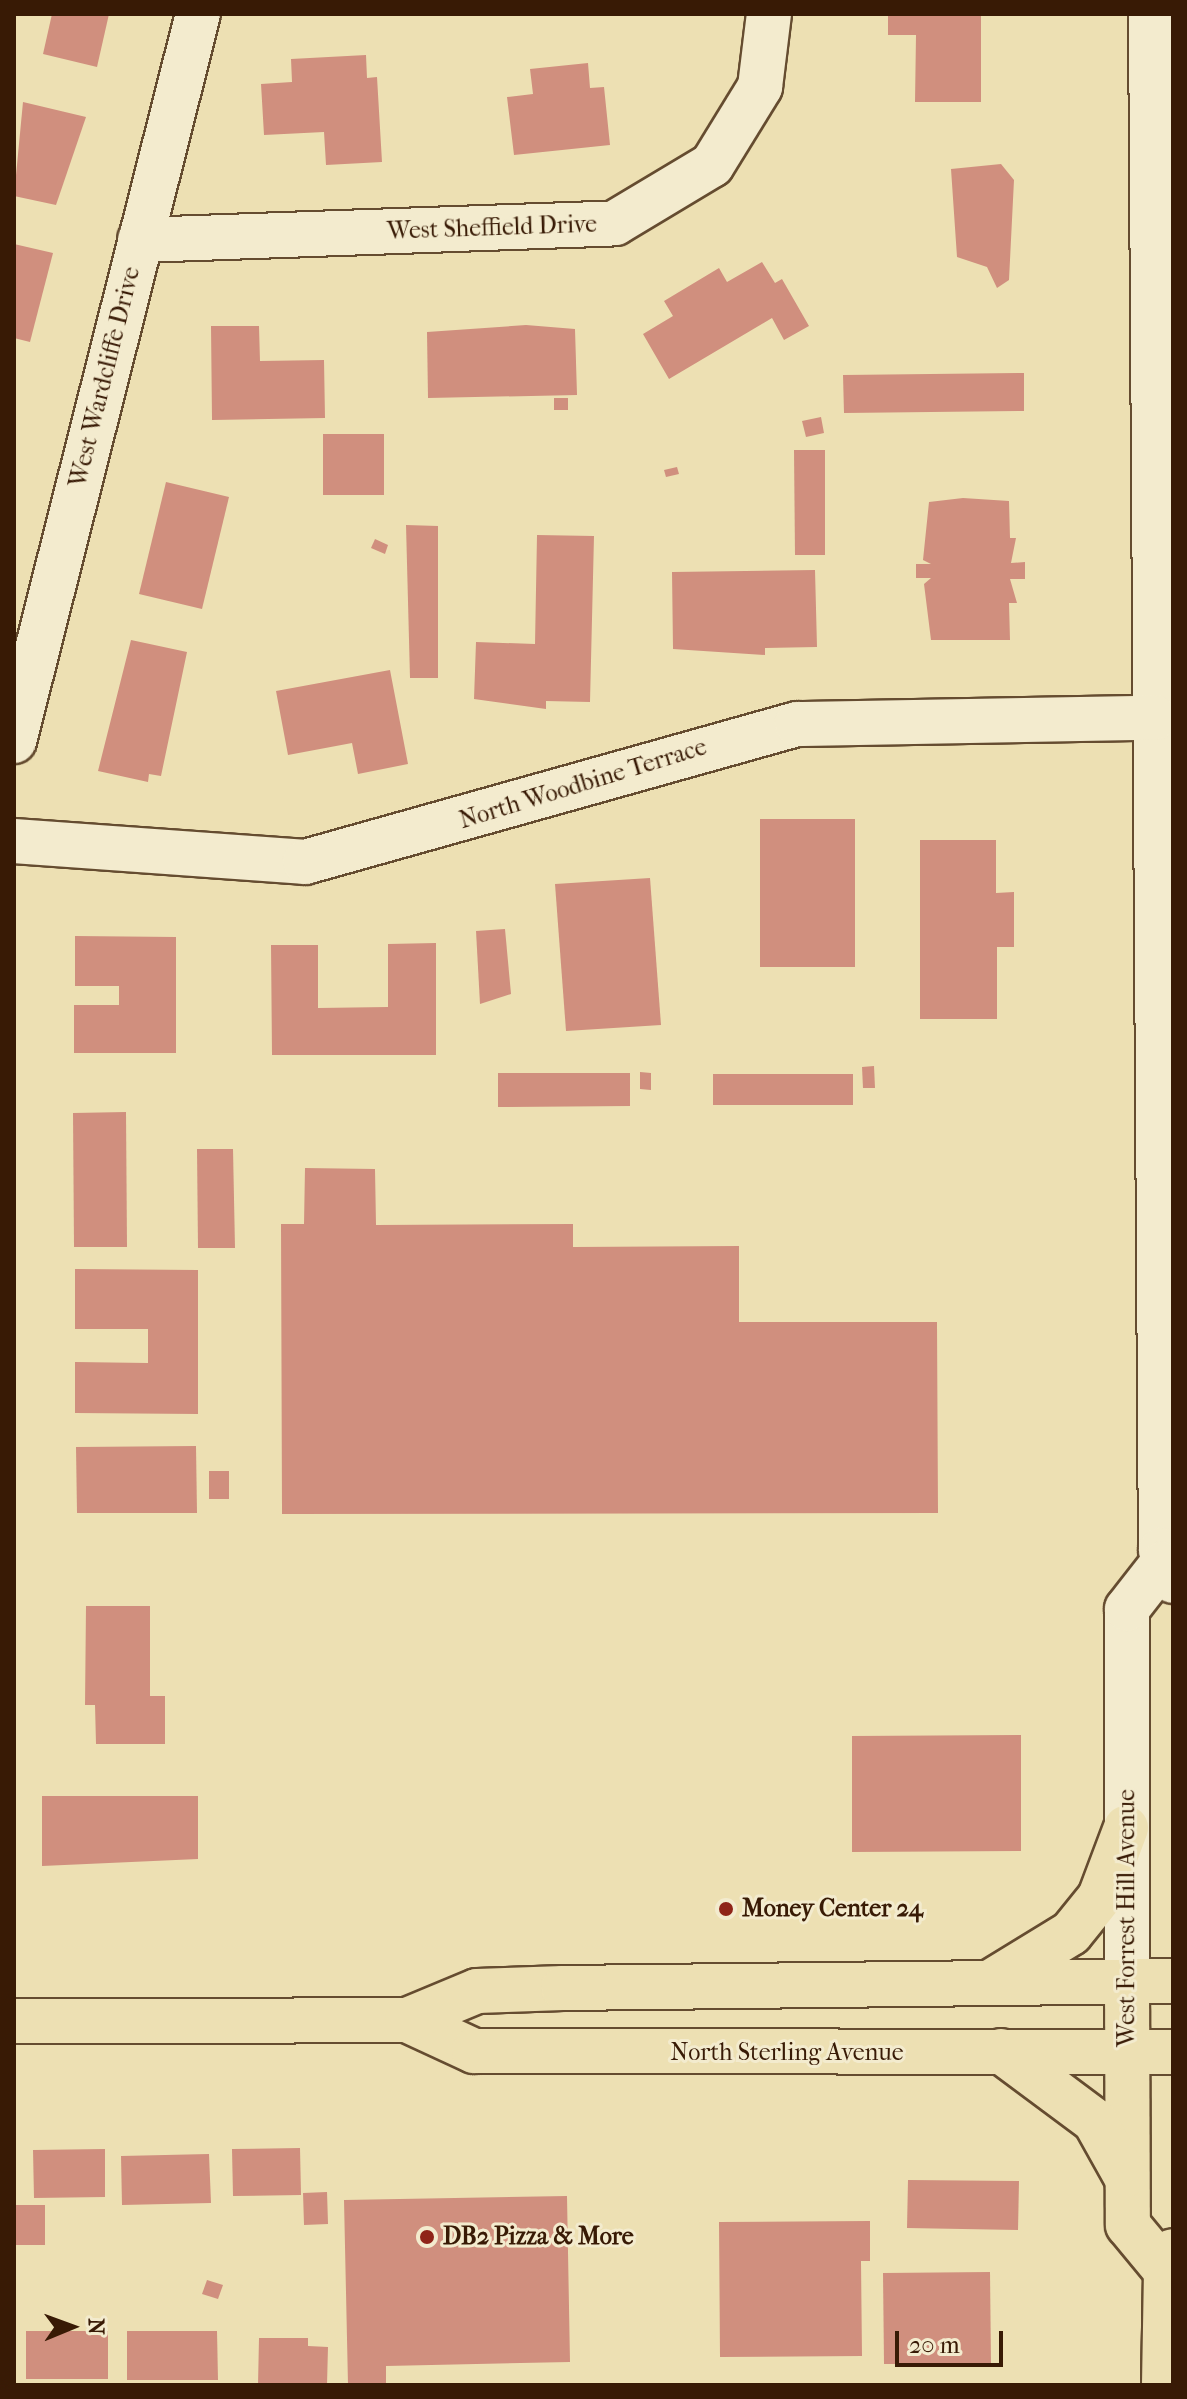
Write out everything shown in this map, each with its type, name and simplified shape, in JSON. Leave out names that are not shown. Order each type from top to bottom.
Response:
[{"type":"main road","points":[[991,1982],[1071,1933],[1100,1897],[1126,1828]]},
{"type":"main road","name":"West Forrest Hill Avenue","points":[[1127,1981],[1128,2225],[1169,2261],[1164,2385]]},
{"type":"main road","name":"North Sterling Avenue","points":[[14,2021],[407,2020],[477,1991],[1173,1981]]},
{"type":"main road","name":"North Sterling Avenue","points":[[407,2020],[474,2051],[1173,2052]]},
{"type":"main road","points":[[1001,2051],[1095,2121],[1128,2180]]},
{"type":"street","name":"West Wardcliffe Drive","points":[[14,741],[198,14]]},
{"type":"street","name":"West Sheffield Drive","points":[[140,240],[615,223],[712,165],[760,87],[769,14]]},
{"type":"street","name":"West Forrest Hill Avenue","points":[[1127,1981],[1127,1609],[1167,1572],[1155,718],[1151,14]]},
{"type":"street","name":"North Woodbine Terrace","points":[[14,841],[305,862],[797,724],[1155,718]]},
{"type":"building","points":[[52,14],[109,14],[97,67],[43,54]]},
{"type":"building","points":[[888,14],[981,14],[981,102],[915,102],[916,35],[888,35]]},
{"type":"building","points":[[366,55],[367,78],[377,77],[382,162],[326,165],[324,132],[264,135],[261,84],[292,82],[291,59]]},
{"type":"building","points":[[588,63],[590,88],[604,87],[610,145],[514,155],[507,97],[533,94],[530,69]]},
{"type":"building","points":[[23,102],[86,117],[56,205],[14,196]]},
{"type":"building","points":[[1001,164],[1014,180],[1009,280],[997,288],[987,267],[957,257],[951,169]]},
{"type":"building","points":[[14,244],[53,253],[30,342],[14,338]]},
{"type":"building","points":[[762,262],[775,283],[782,279],[809,326],[784,340],[772,318],[669,379],[643,334],[673,316],[664,301],[719,268],[727,282]]},
{"type":"building","points":[[526,325],[575,329],[577,395],[428,398],[427,332]]},
{"type":"building","points":[[211,326],[259,326],[260,361],[324,360],[325,418],[212,420]]},
{"type":"building","points":[[1024,373],[1024,411],[844,413],[843,375]]},
{"type":"building","points":[[554,398],[568,398],[568,410],[554,410]]},
{"type":"building","points":[[821,417],[824,433],[806,437],[802,421]]},
{"type":"building","points":[[323,434],[384,434],[384,495],[323,495]]},
{"type":"building","points":[[794,450],[825,450],[825,555],[795,555]]},
{"type":"building","points":[[677,467],[679,474],[666,477],[664,470]]},
{"type":"building","points":[[166,482],[229,497],[202,609],[139,594]]},
{"type":"building","points":[[963,498],[1009,501],[1010,538],[1016,538],[1011,563],[1025,562],[1025,579],[1010,579],[1017,603],[1009,603],[1010,640],[931,640],[924,584],[931,578],[916,578],[916,564],[931,564],[923,560],[929,502]]},
{"type":"building","points":[[406,525],[438,526],[438,678],[410,678]]},
{"type":"building","points":[[537,535],[594,536],[590,702],[546,701],[546,709],[474,699],[476,642],[535,644]]},
{"type":"building","points":[[375,539],[388,545],[385,554],[371,548]]},
{"type":"building","points":[[815,570],[817,647],[765,648],[765,655],[673,649],[672,572]]},
{"type":"building","points":[[131,640],[187,652],[161,776],[149,774],[148,782],[98,771]]},
{"type":"building","points":[[390,670],[408,764],[358,774],[352,743],[288,755],[276,691]]},
{"type":"building","points":[[760,819],[855,819],[855,967],[760,967]]},
{"type":"building","points":[[920,840],[996,840],[996,893],[1014,892],[1014,947],[997,947],[997,1019],[920,1019]]},
{"type":"building","points":[[650,878],[661,1025],[566,1031],[555,884]]},
{"type":"building","points":[[505,929],[511,994],[480,1004],[476,931]]},
{"type":"building","points":[[75,936],[176,937],[176,1053],[74,1053],[74,1005],[119,1005],[119,986],[75,986]]},
{"type":"building","points":[[436,943],[436,1055],[272,1055],[271,945],[318,945],[318,1008],[388,1007],[388,944]]},
{"type":"building","points":[[874,1066],[875,1088],[863,1088],[862,1067]]},
{"type":"building","points":[[640,1072],[651,1073],[651,1090],[640,1089]]},
{"type":"building","points":[[498,1073],[630,1073],[630,1106],[498,1107]]},
{"type":"building","points":[[713,1074],[853,1074],[853,1105],[713,1105]]},
{"type":"building","points":[[126,1112],[127,1247],[74,1247],[73,1113]]},
{"type":"building","points":[[197,1149],[233,1149],[235,1248],[198,1248]]},
{"type":"building","points":[[305,1168],[375,1169],[376,1225],[573,1224],[573,1247],[739,1246],[739,1322],[937,1322],[938,1513],[282,1514],[281,1224],[304,1224]]},
{"type":"building","points":[[75,1269],[198,1270],[198,1414],[75,1413],[75,1362],[148,1363],[148,1329],[75,1329]]},
{"type":"building","points":[[196,1446],[197,1513],[77,1513],[76,1447]]},
{"type":"building","points":[[209,1471],[229,1471],[229,1499],[209,1499]]},
{"type":"building","points":[[86,1606],[150,1606],[150,1696],[165,1696],[165,1744],[96,1744],[95,1705],[85,1705]]},
{"type":"building","points":[[1021,1735],[1021,1851],[852,1852],[852,1736]]},
{"type":"building","points":[[42,1796],[198,1796],[198,1859],[42,1866]]},
{"type":"building","name":"Money Center 24","points":[[718,1903],[734,1903],[734,1914],[718,1914]]},
{"type":"building","points":[[300,2148],[301,2195],[233,2196],[232,2149]]},
{"type":"building","points":[[105,2149],[105,2197],[34,2198],[33,2150]]},
{"type":"building","points":[[209,2154],[211,2203],[122,2205],[121,2156]]},
{"type":"building","points":[[908,2180],[1019,2181],[1018,2230],[907,2228]]},
{"type":"building","points":[[327,2192],[328,2224],[304,2225],[303,2193]]},
{"type":"building","points":[[567,2196],[570,2362],[386,2366],[386,2385],[348,2385],[344,2200]]},
{"type":"building","points":[[16,2205],[45,2205],[45,2245],[16,2245]]},
{"type":"building","points":[[870,2221],[870,2261],[861,2261],[862,2356],[720,2357],[719,2222]]},
{"type":"building","points":[[990,2272],[991,2364],[884,2364],[883,2273]]},
{"type":"building","points":[[207,2280],[223,2285],[218,2299],[202,2294]]},
{"type":"building","points":[[26,2331],[108,2331],[108,2379],[26,2379]]},
{"type":"building","points":[[127,2331],[217,2331],[218,2380],[127,2380]]},
{"type":"building","points":[[259,2338],[308,2338],[308,2346],[328,2347],[327,2385],[258,2385]]},
{"type":"place","name":"Money Center 24","points":[[726,1909]]},
{"type":"place","name":"DB2 Pizza & More","points":[[427,2237]]}]
